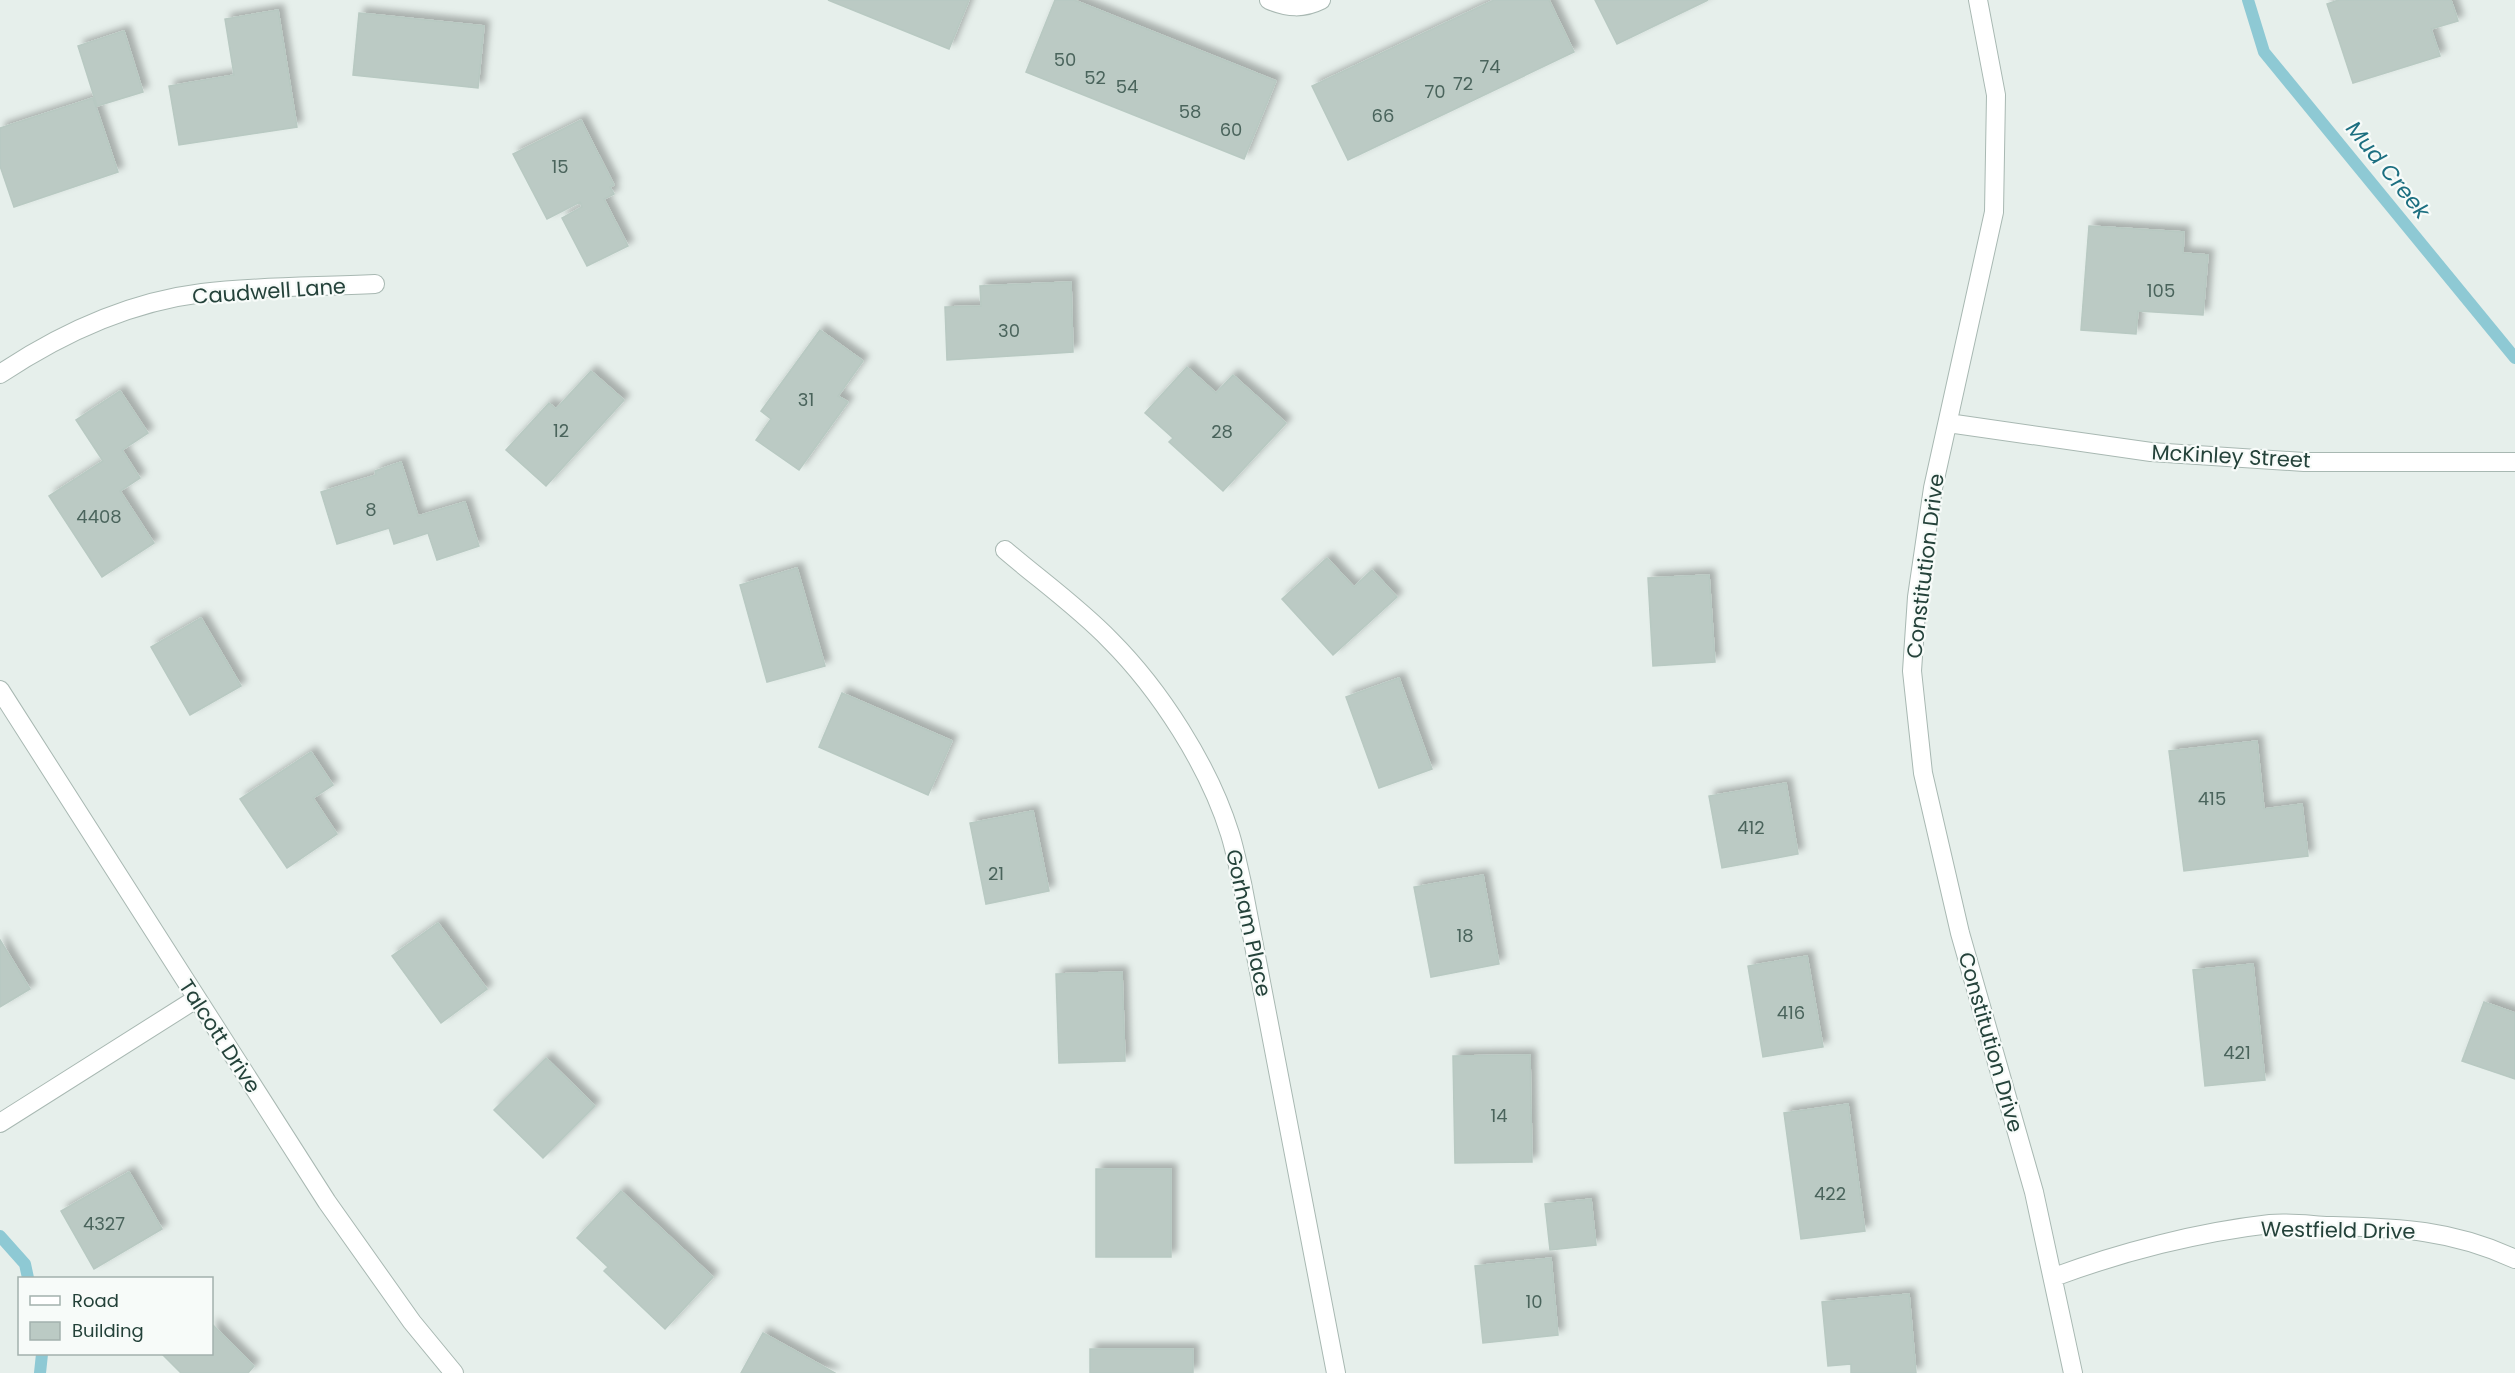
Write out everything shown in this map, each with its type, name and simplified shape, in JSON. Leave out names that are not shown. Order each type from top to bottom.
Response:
[{"type":"street","points":[[1269,0],[1281,5],[1307,7],[1321,0]]},
{"type":"street","name":"Constitution Drive","points":[[1978,0],[1996,95],[1994,212],[1933,488],[1916,607],[1912,671],[1923,773],[1960,933],[2016,1126],[2054,1277],[2073,1373]]},
{"type":"street","name":"Caudwell Lane","points":[[0,374],[44,347],[84,328],[142,306],[202,293],[375,284]]},
{"type":"street","name":"McKinley Street","points":[[1948,423],[2151,452],[2304,462],[2515,462]]},
{"type":"street","name":"Gorham Place","points":[[1005,550],[1108,638],[1135,667],[1192,751],[1213,791],[1230,833],[1242,883],[1336,1373]]},
{"type":"street","name":"Talcott Drive","points":[[0,690],[119,874],[196,999],[371,1267],[454,1373]]},
{"type":"street","points":[[0,1123],[196,999]]},
{"type":"street","name":"Westfield Drive","points":[[2054,1277],[2081,1267],[2177,1241],[2271,1224],[2391,1227],[2436,1233],[2483,1244],[2515,1259]]},
{"type":"building","points":[[828,0],[969,0],[949,49]]},
{"type":"building","points":[[1055,0],[1074,0],[1276,81],[1244,159],[1026,72]]},
{"type":"building","points":[[1494,0],[1549,0],[1574,52],[1348,160],[1312,86]]},
{"type":"building","points":[[1595,0],[1708,0],[1617,44]]},
{"type":"building","points":[[2339,0],[2451,0],[2458,21],[2431,29],[2440,56],[2353,83],[2327,4]]},
{"type":"building","points":[[278,10],[297,127],[179,145],[169,86],[234,75],[225,19]]},
{"type":"building","points":[[359,13],[484,26],[478,88],[353,75]]},
{"type":"building","points":[[124,31],[143,92],[97,106],[78,46]]},
{"type":"building","points":[[93,98],[118,172],[14,207],[0,166],[0,128]]},
{"type":"building","points":[[581,120],[614,185],[610,187],[614,194],[604,199],[628,246],[587,266],[562,218],[582,207],[580,202],[547,219],[513,154]]},
{"type":"building","points":[[2089,226],[2184,232],[2183,253],[2208,255],[2203,315],[2138,311],[2136,334],[2081,330]]},
{"type":"building","points":[[1071,282],[1073,352],[947,360],[945,307],[981,306],[980,286]]},
{"type":"building","points":[[820,330],[863,361],[838,396],[848,402],[799,470],[756,440],[771,419],[761,411]]},
{"type":"building","points":[[1187,367],[1216,393],[1233,375],[1286,423],[1223,491],[1169,442],[1173,438],[1145,413]]},
{"type":"building","points":[[591,371],[624,400],[546,486],[506,450],[549,403],[556,409]]},
{"type":"building","points":[[120,391],[148,433],[122,450],[140,478],[120,491],[154,543],[102,577],[49,496],[103,461],[76,420]]},
{"type":"building","points":[[401,462],[418,516],[465,502],[479,546],[437,560],[428,533],[394,544],[389,528],[337,544],[321,492],[376,475],[375,471]]},
{"type":"building","points":[[1327,558],[1354,587],[1372,570],[1397,597],[1333,655],[1282,599]]},
{"type":"building","points":[[797,568],[825,666],[767,682],[740,585]]},
{"type":"building","points":[[1709,575],[1715,662],[1653,666],[1648,578]]},
{"type":"building","points":[[201,618],[241,686],[190,715],[151,647]]},
{"type":"building","points":[[1399,678],[1432,769],[1379,788],[1346,697]]},
{"type":"building","points":[[842,693],[952,741],[928,795],[819,747]]},
{"type":"building","points":[[2257,741],[2264,809],[2302,804],[2308,856],[2184,871],[2169,751]]},
{"type":"building","points":[[311,752],[333,785],[313,798],[337,834],[287,868],[240,799]]},
{"type":"building","points":[[1786,783],[1798,854],[1722,868],[1709,796]]},
{"type":"building","points":[[1033,811],[1049,891],[986,904],[970,823]]},
{"type":"building","points":[[1483,875],[1499,964],[1431,977],[1414,887]]},
{"type":"building","points":[[438,923],[487,989],[441,1023],[392,956]]},
{"type":"building","points":[[0,940],[30,989],[0,1007]]},
{"type":"building","points":[[1807,956],[1823,1047],[1763,1057],[1748,966]]},
{"type":"building","points":[[2253,964],[2265,1080],[2205,1086],[2193,970]]},
{"type":"building","points":[[1122,972],[1125,1061],[1059,1063],[1056,974]]},
{"type":"building","points":[[2484,1002],[2515,1013],[2515,1079],[2462,1061]]},
{"type":"building","points":[[1530,1055],[1532,1162],[1455,1163],[1453,1056]]},
{"type":"building","points":[[546,1058],[595,1106],[543,1158],[494,1110]]},
{"type":"building","points":[[1848,1104],[1865,1231],[1801,1239],[1784,1113]]},
{"type":"building","points":[[1096,1169],[1171,1169],[1171,1257],[1096,1257]]},
{"type":"building","points":[[129,1172],[162,1229],[94,1269],[61,1211]]},
{"type":"building","points":[[621,1191],[713,1277],[665,1329],[604,1271],[608,1267],[577,1238]]},
{"type":"building","points":[[1591,1199],[1596,1245],[1550,1250],[1545,1204]]},
{"type":"building","points":[[1551,1258],[1558,1335],[1483,1343],[1475,1266]]},
{"type":"building","points":[[1909,1294],[1916,1373],[1851,1373],[1851,1364],[1828,1366],[1822,1302]]},
{"type":"building","points":[[213,1325],[254,1366],[248,1373],[181,1373],[163,1355],[213,1355]]},
{"type":"building","points":[[763,1333],[835,1373],[741,1373]]},
{"type":"building","points":[[1090,1349],[1193,1349],[1193,1373],[1090,1373]]},
{"type":"waterway","name":"Mud Creek","points":[[2248,0],[2264,52],[2515,358]]},
{"type":"waterway","points":[[0,1236],[25,1264],[28,1277]]},
{"type":"waterway","points":[[40,1373],[42,1355]]}]
